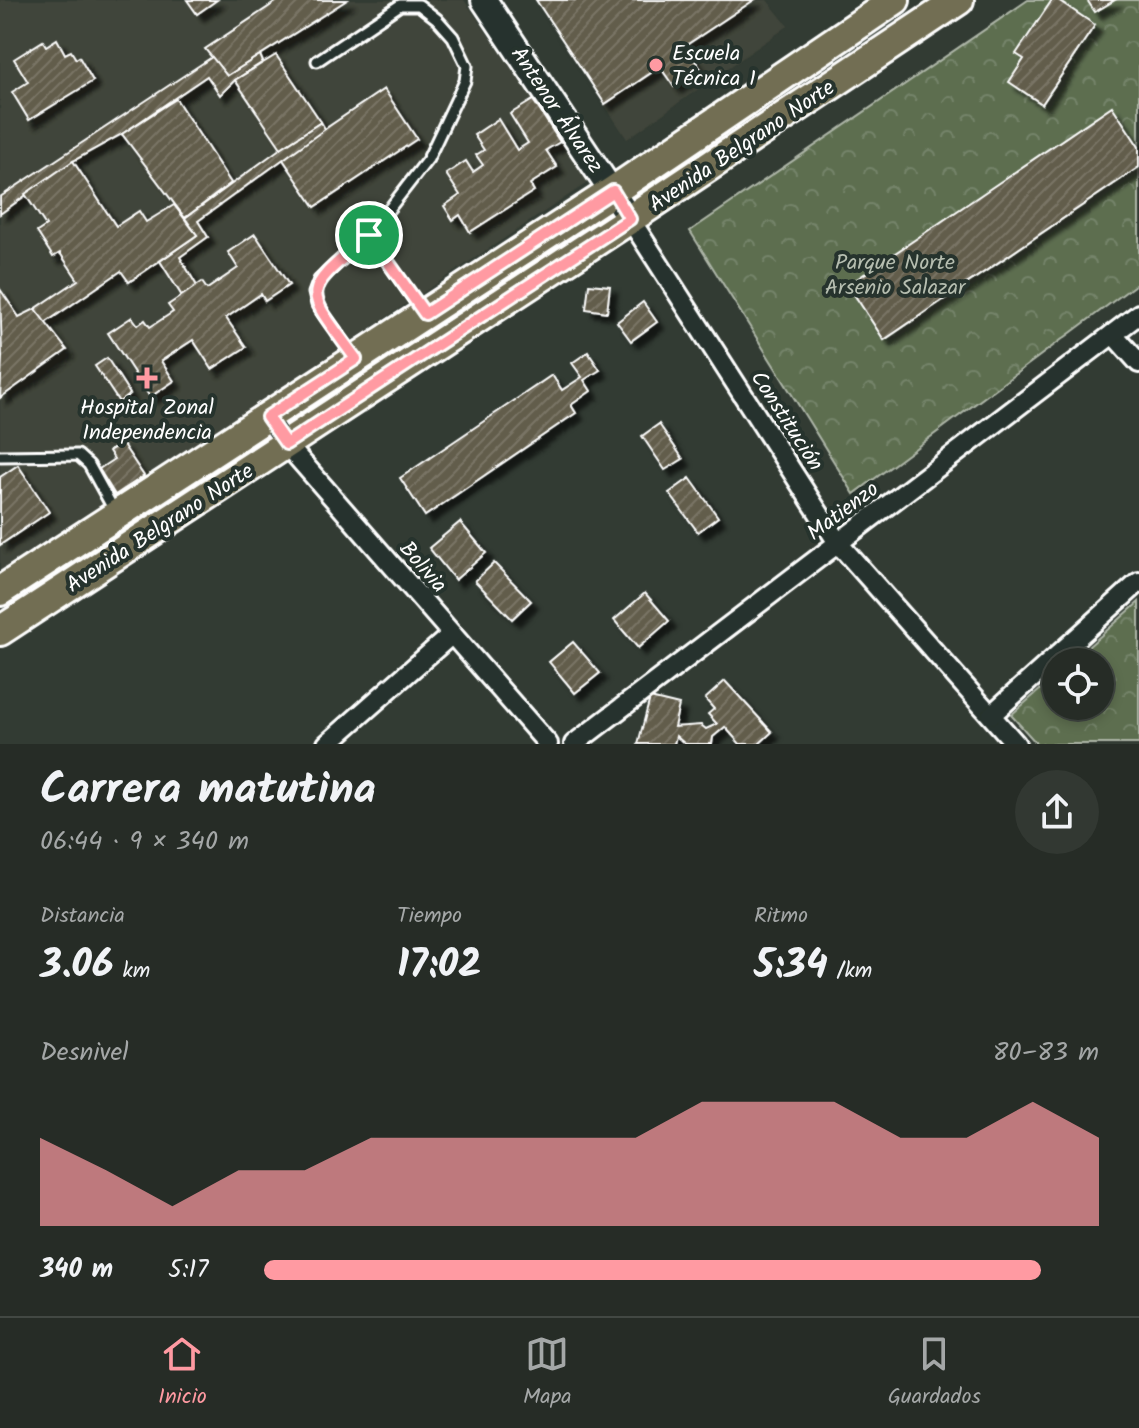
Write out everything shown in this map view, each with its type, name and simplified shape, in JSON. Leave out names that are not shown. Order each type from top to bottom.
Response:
[{"type":"main road","name":"Antenor Álvarez","points":[[484,0],[630,219]]},
{"type":"main road","name":"Avenida Belgrano Norte","points":[[0,591],[613,191],[895,0]]},
{"type":"main road","name":"Avenida Belgrano Norte","points":[[0,631],[959,0]]},
{"type":"street","name":"Constitución","points":[[630,219],[838,543],[1016,744]]},
{"type":"street","name":"Matienzo","points":[[574,744],[1139,314]]},
{"type":"street","points":[[1113,334],[1139,363]]},
{"type":"street","name":"Bolivia","points":[[267,417],[286,444],[548,744]]},
{"type":"street","points":[[991,715],[1139,582]]},
{"type":"street","points":[[327,744],[452,634]]},
{"type":"lane","points":[[317,61],[400,5],[419,5],[453,37],[467,66],[465,81],[428,159],[369,235],[319,280],[314,293],[317,305],[356,359]]},
{"type":"lane","points":[[369,235],[425,314]]},
{"type":"lane","points":[[0,456],[78,455],[89,465],[116,515]]},
{"type":"shaded area","name":"Hospital Zonal Independencia","points":[[0,0],[464,0],[590,181],[0,576]]},
{"type":"shaded area","name":"Escuela Técnica 1","points":[[536,0],[767,0],[788,26],[627,139]]},
{"type":"green space","name":"Parque Norte Arsenio Salazar","points":[[1028,0],[1139,0],[1139,282],[854,494],[690,231]]},
{"type":"green space","points":[[1139,602],[1139,744],[1037,744],[1011,715],[1042,688],[1042,720],[1114,720],[1114,648],[1087,648]]},
{"type":"building","points":[[187,0],[217,0],[197,14]]},
{"type":"building","points":[[279,0],[347,0],[227,76],[205,49]]},
{"type":"building","name":"Escuela Técnica 1","points":[[536,0],[754,0],[685,46],[701,69],[674,87],[660,67],[605,104]]},
{"type":"building","points":[[1052,0],[1058,0],[1095,25],[1042,104],[1009,82],[1024,59],[1016,54]]},
{"type":"building","points":[[1087,0],[1115,0],[1095,12]]},
{"type":"building","points":[[57,39],[65,54],[71,51],[76,59],[79,57],[93,81],[29,120],[12,92],[28,82],[14,59],[43,41],[46,46]]},
{"type":"building","points":[[260,55],[263,62],[235,80],[220,95],[207,76],[122,134],[73,161],[0,214],[0,197],[212,57],[227,76]]},
{"type":"building","points":[[276,55],[321,122],[281,148],[235,80]]},
{"type":"building","points":[[384,89],[417,139],[315,207],[282,158]]},
{"type":"building","points":[[176,99],[231,183],[185,218],[122,134]]},
{"type":"building","points":[[533,100],[560,142],[546,150],[557,167],[530,184],[534,191],[470,232],[460,215],[453,220],[444,206],[460,195],[446,174],[466,161],[473,172],[483,165],[476,155],[484,150],[474,135],[498,119],[517,150],[528,143],[510,114]]},
{"type":"building","points":[[1112,106],[1139,147],[1139,167],[884,340],[848,285]]},
{"type":"building","points":[[321,122],[325,129],[198,221],[208,237],[180,257],[197,286],[182,296],[160,261],[197,235],[185,218]]},
{"type":"building","points":[[73,161],[116,226],[139,211],[146,222],[174,205],[197,235],[129,282],[121,271],[45,323],[35,309],[78,280],[60,253],[53,257],[37,232],[46,226],[25,194]]},
{"type":"building","points":[[255,234],[289,285],[265,301],[261,294],[226,318],[246,347],[212,369],[193,340],[161,361],[174,381],[150,397],[108,333],[132,317],[138,325],[145,320],[150,327],[173,312],[168,305],[202,282],[207,289],[238,268],[228,252]]},
{"type":"building","points":[[589,284],[610,286],[607,312],[586,309]]},
{"type":"building","points":[[0,289],[19,317],[35,309],[67,350],[0,398],[2,357]]},
{"type":"building","points":[[643,302],[657,322],[631,341],[617,322]]},
{"type":"building","points":[[588,352],[600,370],[584,380],[591,391],[571,405],[576,413],[425,516],[400,478],[552,375],[562,390],[582,377],[572,363]]},
{"type":"building","points":[[107,358],[130,394],[119,402],[95,366]]},
{"type":"building","points":[[659,424],[683,459],[665,470],[642,436]]},
{"type":"building","points":[[122,443],[144,476],[115,495],[99,469],[114,459],[109,451]]},
{"type":"building","points":[[18,465],[49,512],[0,545],[0,477]]},
{"type":"building","points":[[690,478],[718,517],[698,532],[669,493]]},
{"type":"building","points":[[460,522],[486,553],[455,580],[429,548]]},
{"type":"building","points":[[494,563],[531,601],[512,619],[475,581]]},
{"type":"building","points":[[645,593],[669,621],[638,648],[614,620]]},
{"type":"building","points":[[573,642],[600,673],[575,693],[549,662]]},
{"type":"building","points":[[725,681],[772,732],[759,744],[740,744],[725,727],[713,737],[712,744],[685,744],[676,736],[674,744],[638,744],[650,698],[679,705],[674,727],[701,725],[706,729],[717,724],[708,714],[714,709],[705,699]]},
{"type":"place","name":"Escuela Técnica 1","points":[[656,65]]},
{"type":"place","name":"Hospital Zonal Independencia","points":[[147,378]]},
{"type":"route","points":[[613,191],[630,219],[286,444],[267,417],[356,359],[317,305],[314,293],[319,280],[369,235],[425,314],[613,191]]}]
